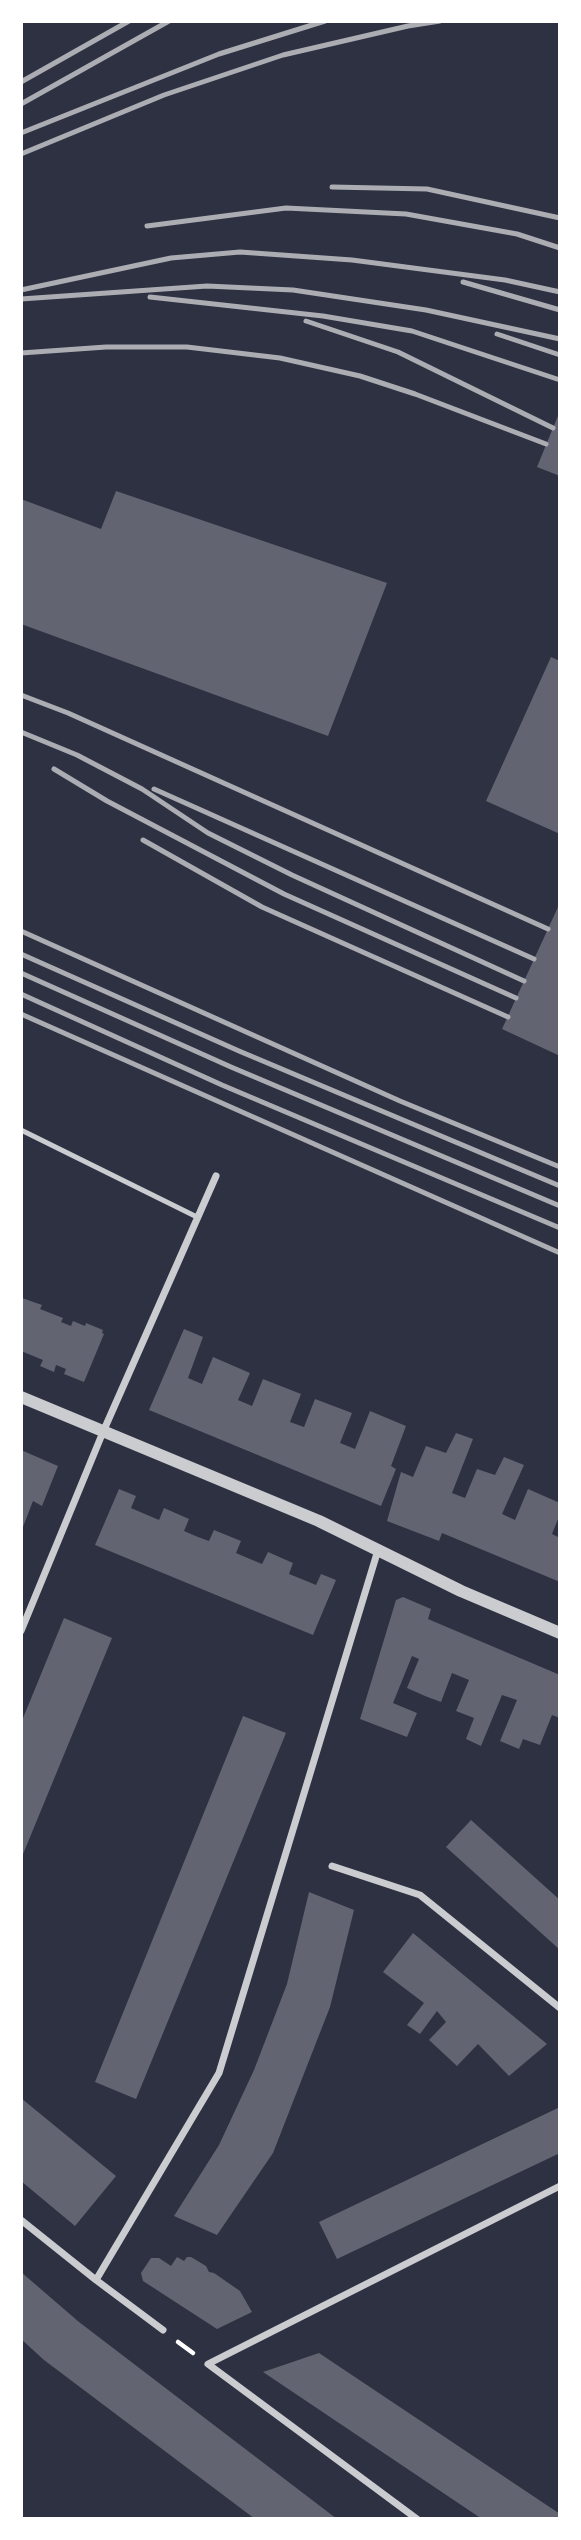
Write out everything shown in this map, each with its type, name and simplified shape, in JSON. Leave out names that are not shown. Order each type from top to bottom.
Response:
[{"type":"street","points":[[21,1631],[103,1432],[216,1176]]},
{"type":"street","points":[[21,1397],[319,1521],[469,1595],[560,1633]]},
{"type":"street","points":[[96,2280],[219,2073],[377,1550]]},
{"type":"street","points":[[332,1866],[420,1895],[560,2008]]},
{"type":"street","points":[[417,2519],[208,2364],[560,2186]]},
{"type":"street","points":[[21,2220],[163,2330]]},
{"type":"lane","points":[[21,1130],[197,1217]]},
{"type":"path","points":[[163,2330],[208,2364]]},
{"type":"building","points":[[560,411],[560,476],[537,467]]},
{"type":"building","points":[[116,491],[387,583],[328,736],[21,624],[21,499],[101,529]]},
{"type":"building","points":[[551,657],[560,661],[560,834],[486,801]]},
{"type":"building","points":[[558,907],[560,908],[560,1056],[502,1029]]},
{"type":"building","points":[[22,1298],[42,1305],[40,1309],[63,1318],[61,1322],[71,1326],[73,1321],[103,1330],[104,1334],[84,1382],[64,1374],[66,1369],[56,1365],[54,1372],[40,1366],[43,1360],[21,1351]]},
{"type":"building","points":[[184,1329],[203,1337],[188,1378],[202,1384],[213,1357],[250,1373],[238,1400],[252,1406],[263,1379],[301,1394],[290,1422],[304,1427],[315,1399],[352,1413],[340,1443],[355,1449],[370,1411],[406,1426],[391,1466],[396,1469],[381,1506],[149,1410]]},
{"type":"building","points":[[456,1433],[473,1439],[452,1493],[465,1498],[477,1469],[495,1475],[504,1457],[524,1465],[502,1514],[515,1520],[528,1489],[560,1503],[560,1514],[552,1534],[560,1538],[560,1582],[442,1533],[439,1541],[387,1521],[401,1472],[413,1477],[426,1446],[446,1453]]},
{"type":"building","points":[[21,1450],[58,1466],[42,1506],[33,1501],[21,1532]]},
{"type":"building","points":[[119,1489],[136,1496],[131,1508],[159,1520],[164,1508],[189,1519],[184,1531],[198,1537],[209,1541],[214,1530],[241,1541],[236,1553],[250,1559],[262,1564],[268,1552],[293,1563],[289,1574],[316,1585],[321,1574],[336,1580],[313,1635],[95,1545]]},
{"type":"building","points":[[403,1597],[431,1609],[428,1619],[560,1675],[560,1718],[552,1715],[540,1745],[523,1739],[519,1749],[500,1741],[517,1700],[502,1695],[481,1746],[466,1739],[474,1718],[456,1711],[469,1680],[452,1673],[441,1702],[425,1696],[407,1688],[419,1659],[412,1656],[393,1703],[417,1713],[407,1737],[360,1719],[396,1600]]},
{"type":"building","points":[[64,1618],[112,1638],[21,1859],[21,1723]]},
{"type":"building","points":[[243,1716],[286,1733],[136,2099],[95,2082]]},
{"type":"building","points":[[471,1820],[560,1900],[560,1950],[446,1847]]},
{"type":"building","points":[[309,1892],[354,1910],[330,2007],[273,2153],[217,2235],[174,2216],[219,2145],[254,2070],[287,1984]]},
{"type":"building","points":[[413,1933],[547,2044],[509,2076],[478,2044],[457,2066],[429,2040],[446,2022],[437,2011],[420,2034],[407,2025],[424,2003],[383,1972]]},
{"type":"building","points":[[21,2098],[116,2176],[75,2226],[21,2181]]},
{"type":"building","points":[[560,2107],[560,2153],[337,2259],[319,2222]]},
{"type":"building","points":[[177,2257],[184,2261],[191,2257],[206,2266],[209,2272],[240,2291],[252,2312],[217,2329],[143,2281],[141,2273],[151,2258],[159,2258],[171,2266]]},
{"type":"building","points":[[21,2272],[79,2322],[337,2519],[255,2519],[44,2360],[21,2339]]},
{"type":"building","points":[[319,2353],[560,2514],[560,2519],[482,2519],[263,2372]]},
{"type":"railway","points":[[21,82],[129,21]]},
{"type":"railway","points":[[21,104],[169,21]]},
{"type":"railway","points":[[21,133],[219,54],[325,21]]},
{"type":"railway","points":[[21,154],[164,95],[283,55],[440,21]]},
{"type":"railway","points":[[332,187],[427,189],[560,218]]},
{"type":"railway","points":[[147,226],[286,208],[406,214],[517,234],[560,248]]},
{"type":"railway","points":[[21,290],[171,258],[240,252],[352,260],[505,280],[560,292]]},
{"type":"railway","points":[[463,282],[560,310]]},
{"type":"railway","points":[[21,299],[207,286],[293,290],[426,310],[560,339]]},
{"type":"railway","points":[[150,297],[323,316],[412,331],[560,380]]},
{"type":"railway","points":[[306,321],[398,352],[553,428]]},
{"type":"railway","points":[[497,334],[560,355]]},
{"type":"railway","points":[[21,353],[106,347],[187,347],[280,358],[360,376],[546,444]]},
{"type":"railway","points":[[21,695],[68,713],[548,929]]},
{"type":"railway","points":[[21,732],[77,755],[142,789],[208,833],[292,875],[524,981]]},
{"type":"railway","points":[[54,769],[107,801],[284,894],[516,998]]},
{"type":"railway","points":[[154,789],[534,959]]},
{"type":"railway","points":[[143,840],[262,907],[508,1017]]},
{"type":"railway","points":[[21,931],[400,1101],[560,1167]]},
{"type":"railway","points":[[21,954],[239,1051],[560,1186]]},
{"type":"railway","points":[[21,973],[231,1067],[560,1206]]},
{"type":"railway","points":[[21,994],[222,1085],[560,1228]]},
{"type":"railway","points":[[21,1014],[560,1253]]}]
